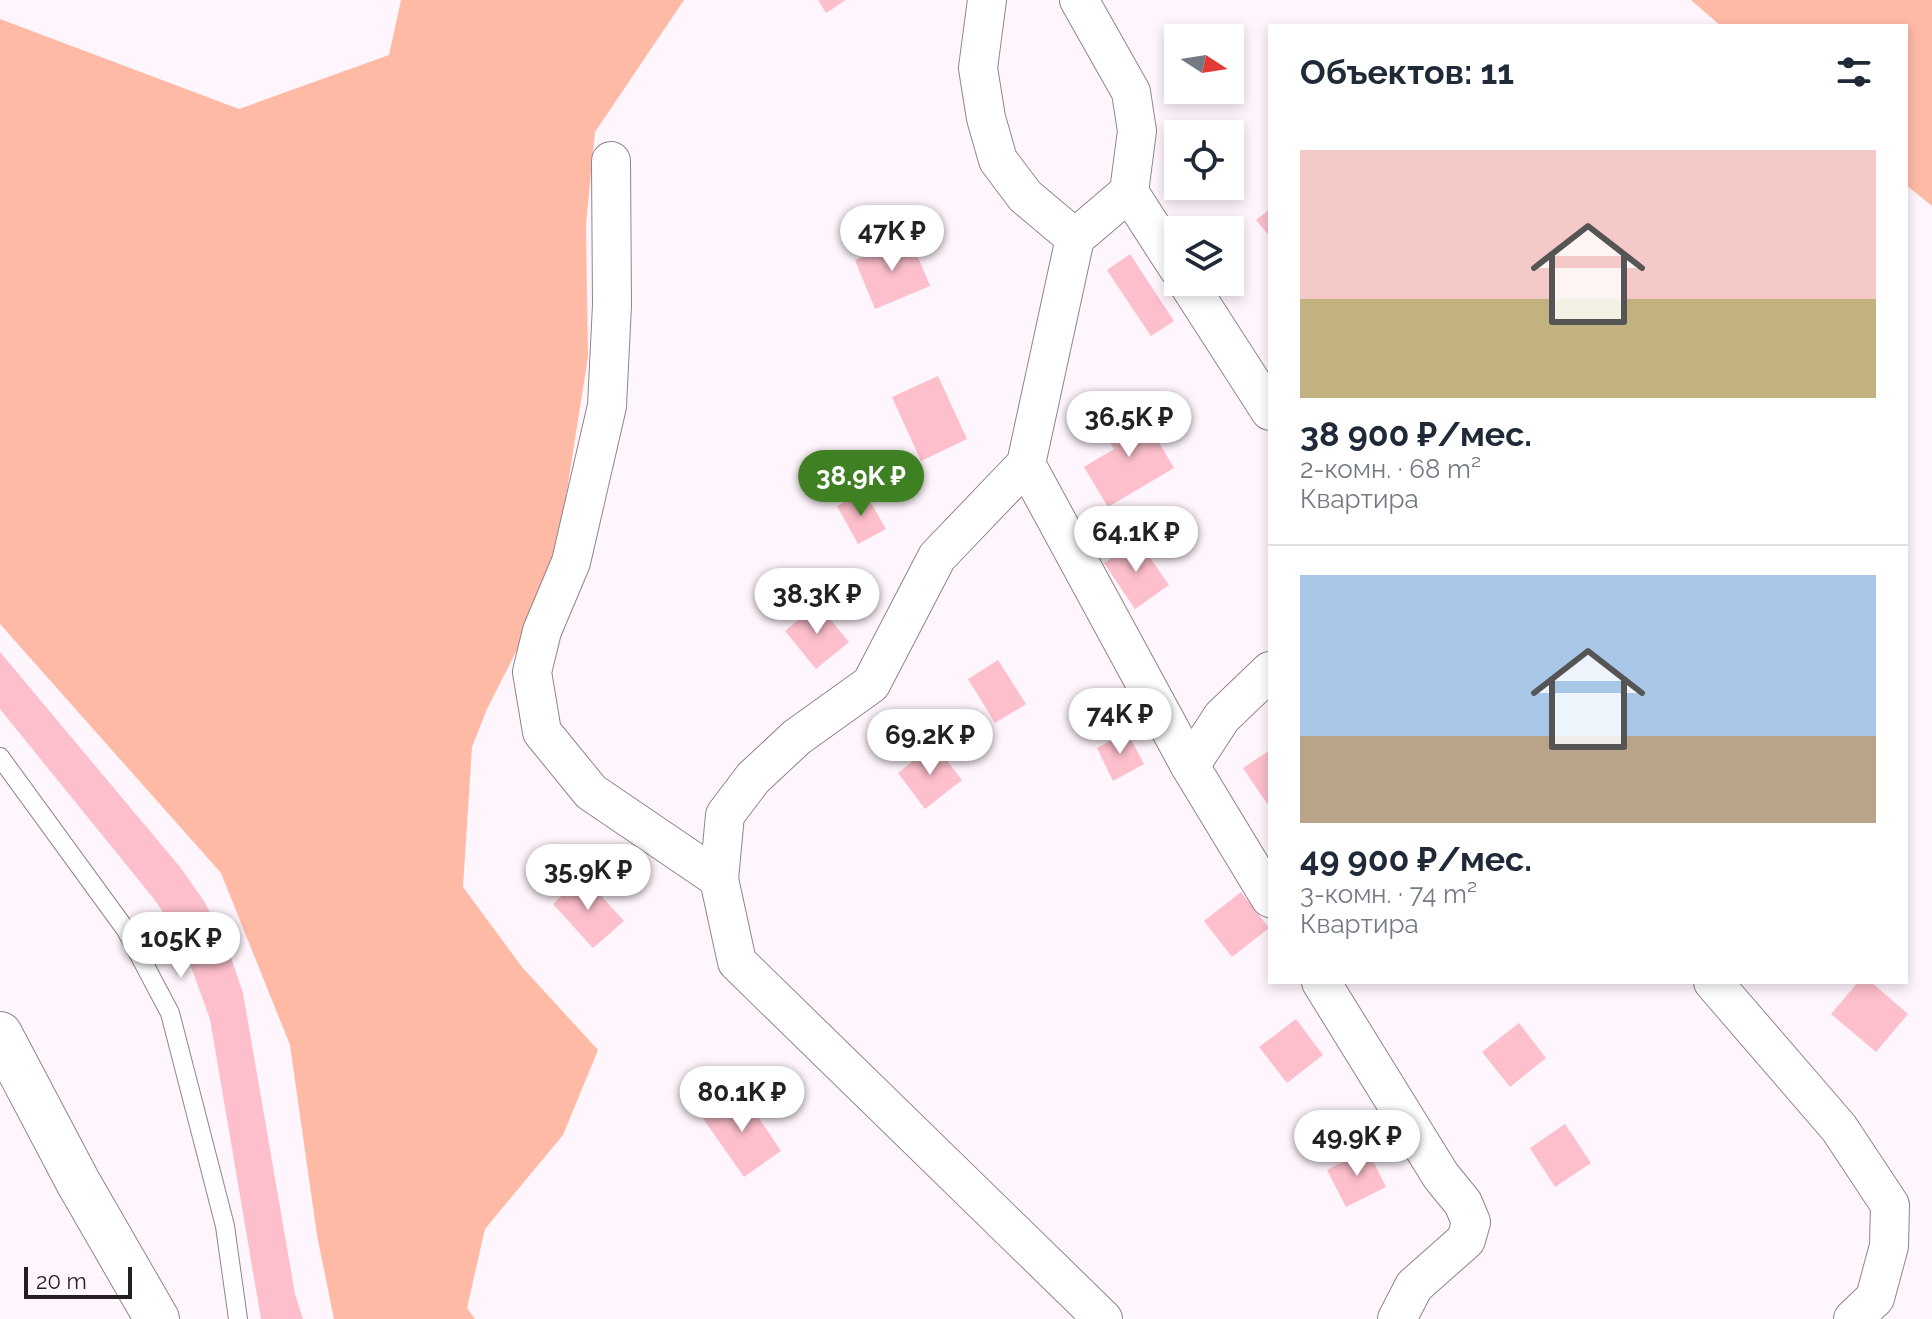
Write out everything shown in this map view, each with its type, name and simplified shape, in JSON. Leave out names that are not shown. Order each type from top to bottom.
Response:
[{"type":"main road","points":[[0,1034],[78,1182],[157,1319]]},
{"type":"street","points":[[987,0],[978,68],[986,118],[998,160],[1025,196],[1075,238]]},
{"type":"street","points":[[1079,0],[1131,92],[1137,131],[1129,192],[1164,246]]},
{"type":"street","points":[[611,161],[612,305],[607,406],[571,562],[542,631],[532,672],[542,732],[572,771],[591,792],[719,879]]},
{"type":"street","points":[[1103,1319],[737,962],[719,879],[725,815],[753,778],[797,737],[871,684],[937,557],[1026,464],[1075,238],[1129,192]]},
{"type":"street","points":[[1196,296],[1268,408]]},
{"type":"street","points":[[1026,464],[1190,766],[1268,895]]},
{"type":"street","points":[[1190,766],[1222,717],[1268,673]]},
{"type":"street","points":[[1322,984],[1441,1176],[1463,1203],[1471,1222],[1466,1240],[1414,1286],[1397,1319]]},
{"type":"street","points":[[1715,984],[1839,1128],[1890,1205],[1889,1246],[1875,1298],[1853,1319]]},
{"type":"lane","points":[[0,757],[126,930],[170,1013],[225,1226],[238,1319]]},
{"type":"shaded area","points":[[401,0],[684,0],[595,132],[586,224],[588,357],[558,547],[522,640],[487,709],[472,747],[463,887],[522,967],[598,1050],[563,1135],[485,1229],[467,1308],[475,1319],[334,1319],[317,1235],[290,1045],[221,873],[0,624],[0,19],[239,109],[389,55]]},
{"type":"shaded area","points":[[1691,0],[1932,0],[1932,206],[1908,187],[1908,24],[1719,24]]},
{"type":"building","points":[[818,0],[846,0],[826,13]]},
{"type":"building","points":[[1268,211],[1268,235],[1256,220]]},
{"type":"building","points":[[910,238],[930,286],[875,309],[855,260]]},
{"type":"building","points":[[1130,254],[1174,321],[1151,336],[1107,270]]},
{"type":"building","points":[[938,376],[967,439],[921,461],[892,397]]},
{"type":"building","points":[[1139,408],[1174,468],[1108,507],[1084,467],[1114,449],[1102,430]]},
{"type":"building","points":[[864,491],[886,529],[858,544],[837,506]]},
{"type":"building","points":[[1138,540],[1169,585],[1135,609],[1104,563]]},
{"type":"building","points":[[818,604],[849,642],[816,669],[785,631]]},
{"type":"building","points":[[0,652],[180,867],[204,901],[226,943],[243,993],[295,1294],[303,1319],[261,1319],[210,1019],[190,964],[171,924],[154,899],[0,709]]},
{"type":"building","points":[[998,660],[1026,704],[995,723],[968,679]]},
{"type":"building","points":[[1127,732],[1144,764],[1113,781],[1097,748]]},
{"type":"building","points":[[934,744],[962,780],[925,809],[898,773]]},
{"type":"building","points":[[1268,751],[1268,805],[1243,768]]},
{"type":"building","points":[[583,876],[624,921],[593,948],[553,904]]},
{"type":"building","points":[[1241,892],[1268,929],[1232,957],[1204,921]]},
{"type":"building","points":[[1856,984],[1873,984],[1908,1014],[1876,1052],[1831,1014]]},
{"type":"building","points":[[1296,1019],[1323,1055],[1287,1083],[1259,1047]]},
{"type":"building","points":[[1519,1023],[1546,1058],[1510,1087],[1482,1052]]},
{"type":"building","points":[[740,1090],[781,1151],[744,1177],[702,1117]]},
{"type":"building","points":[[1565,1124],[1591,1163],[1555,1187],[1530,1148]]},
{"type":"building","points":[[1367,1149],[1386,1187],[1346,1207],[1327,1170]]}]
